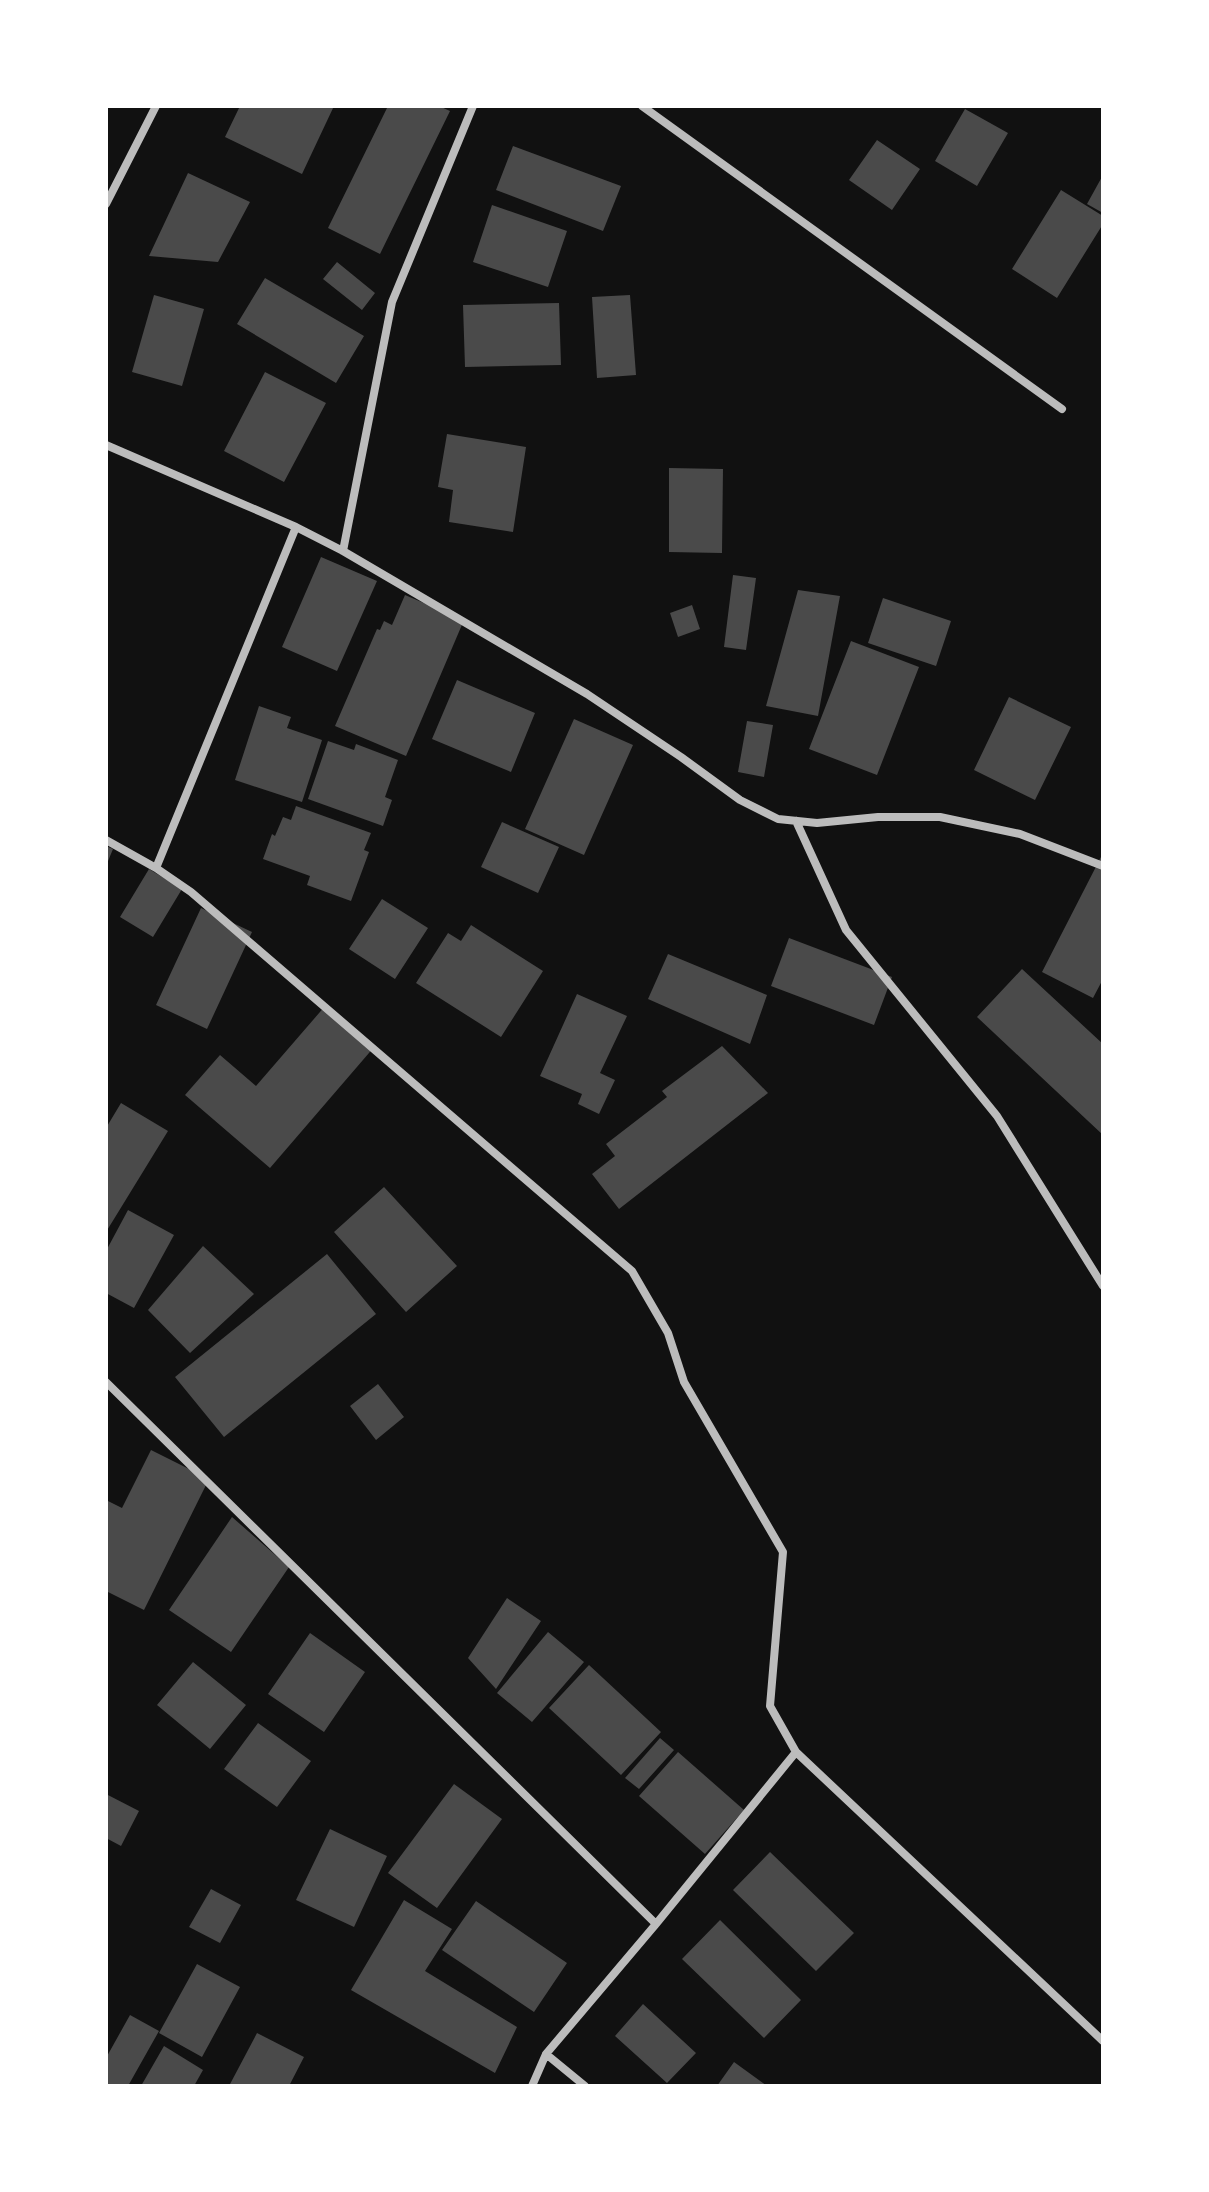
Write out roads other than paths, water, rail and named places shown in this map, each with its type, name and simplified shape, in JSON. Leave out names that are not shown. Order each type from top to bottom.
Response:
[{"type":"street","points":[[106,204],[156,106]]},
{"type":"street","points":[[343,551],[392,302],[473,106]]},
{"type":"street","points":[[642,106],[1062,409]]},
{"type":"street","points":[[106,445],[296,527],[343,551],[587,694],[740,800],[778,819],[817,823],[878,817],[940,817],[1020,834],[1103,866]]},
{"type":"street","points":[[156,868],[296,527]]},
{"type":"street","points":[[796,821],[846,930],[997,1116],[1103,1286]]},
{"type":"street","points":[[106,840],[191,892],[632,1271],[668,1333],[684,1382],[783,1552],[770,1706],[796,1752],[1103,2041]]},
{"type":"street","points":[[106,1382],[656,1924]]},
{"type":"street","points":[[532,2086],[546,2054],[796,1752]]},
{"type":"street","points":[[546,2054],[585,2086]]}]
